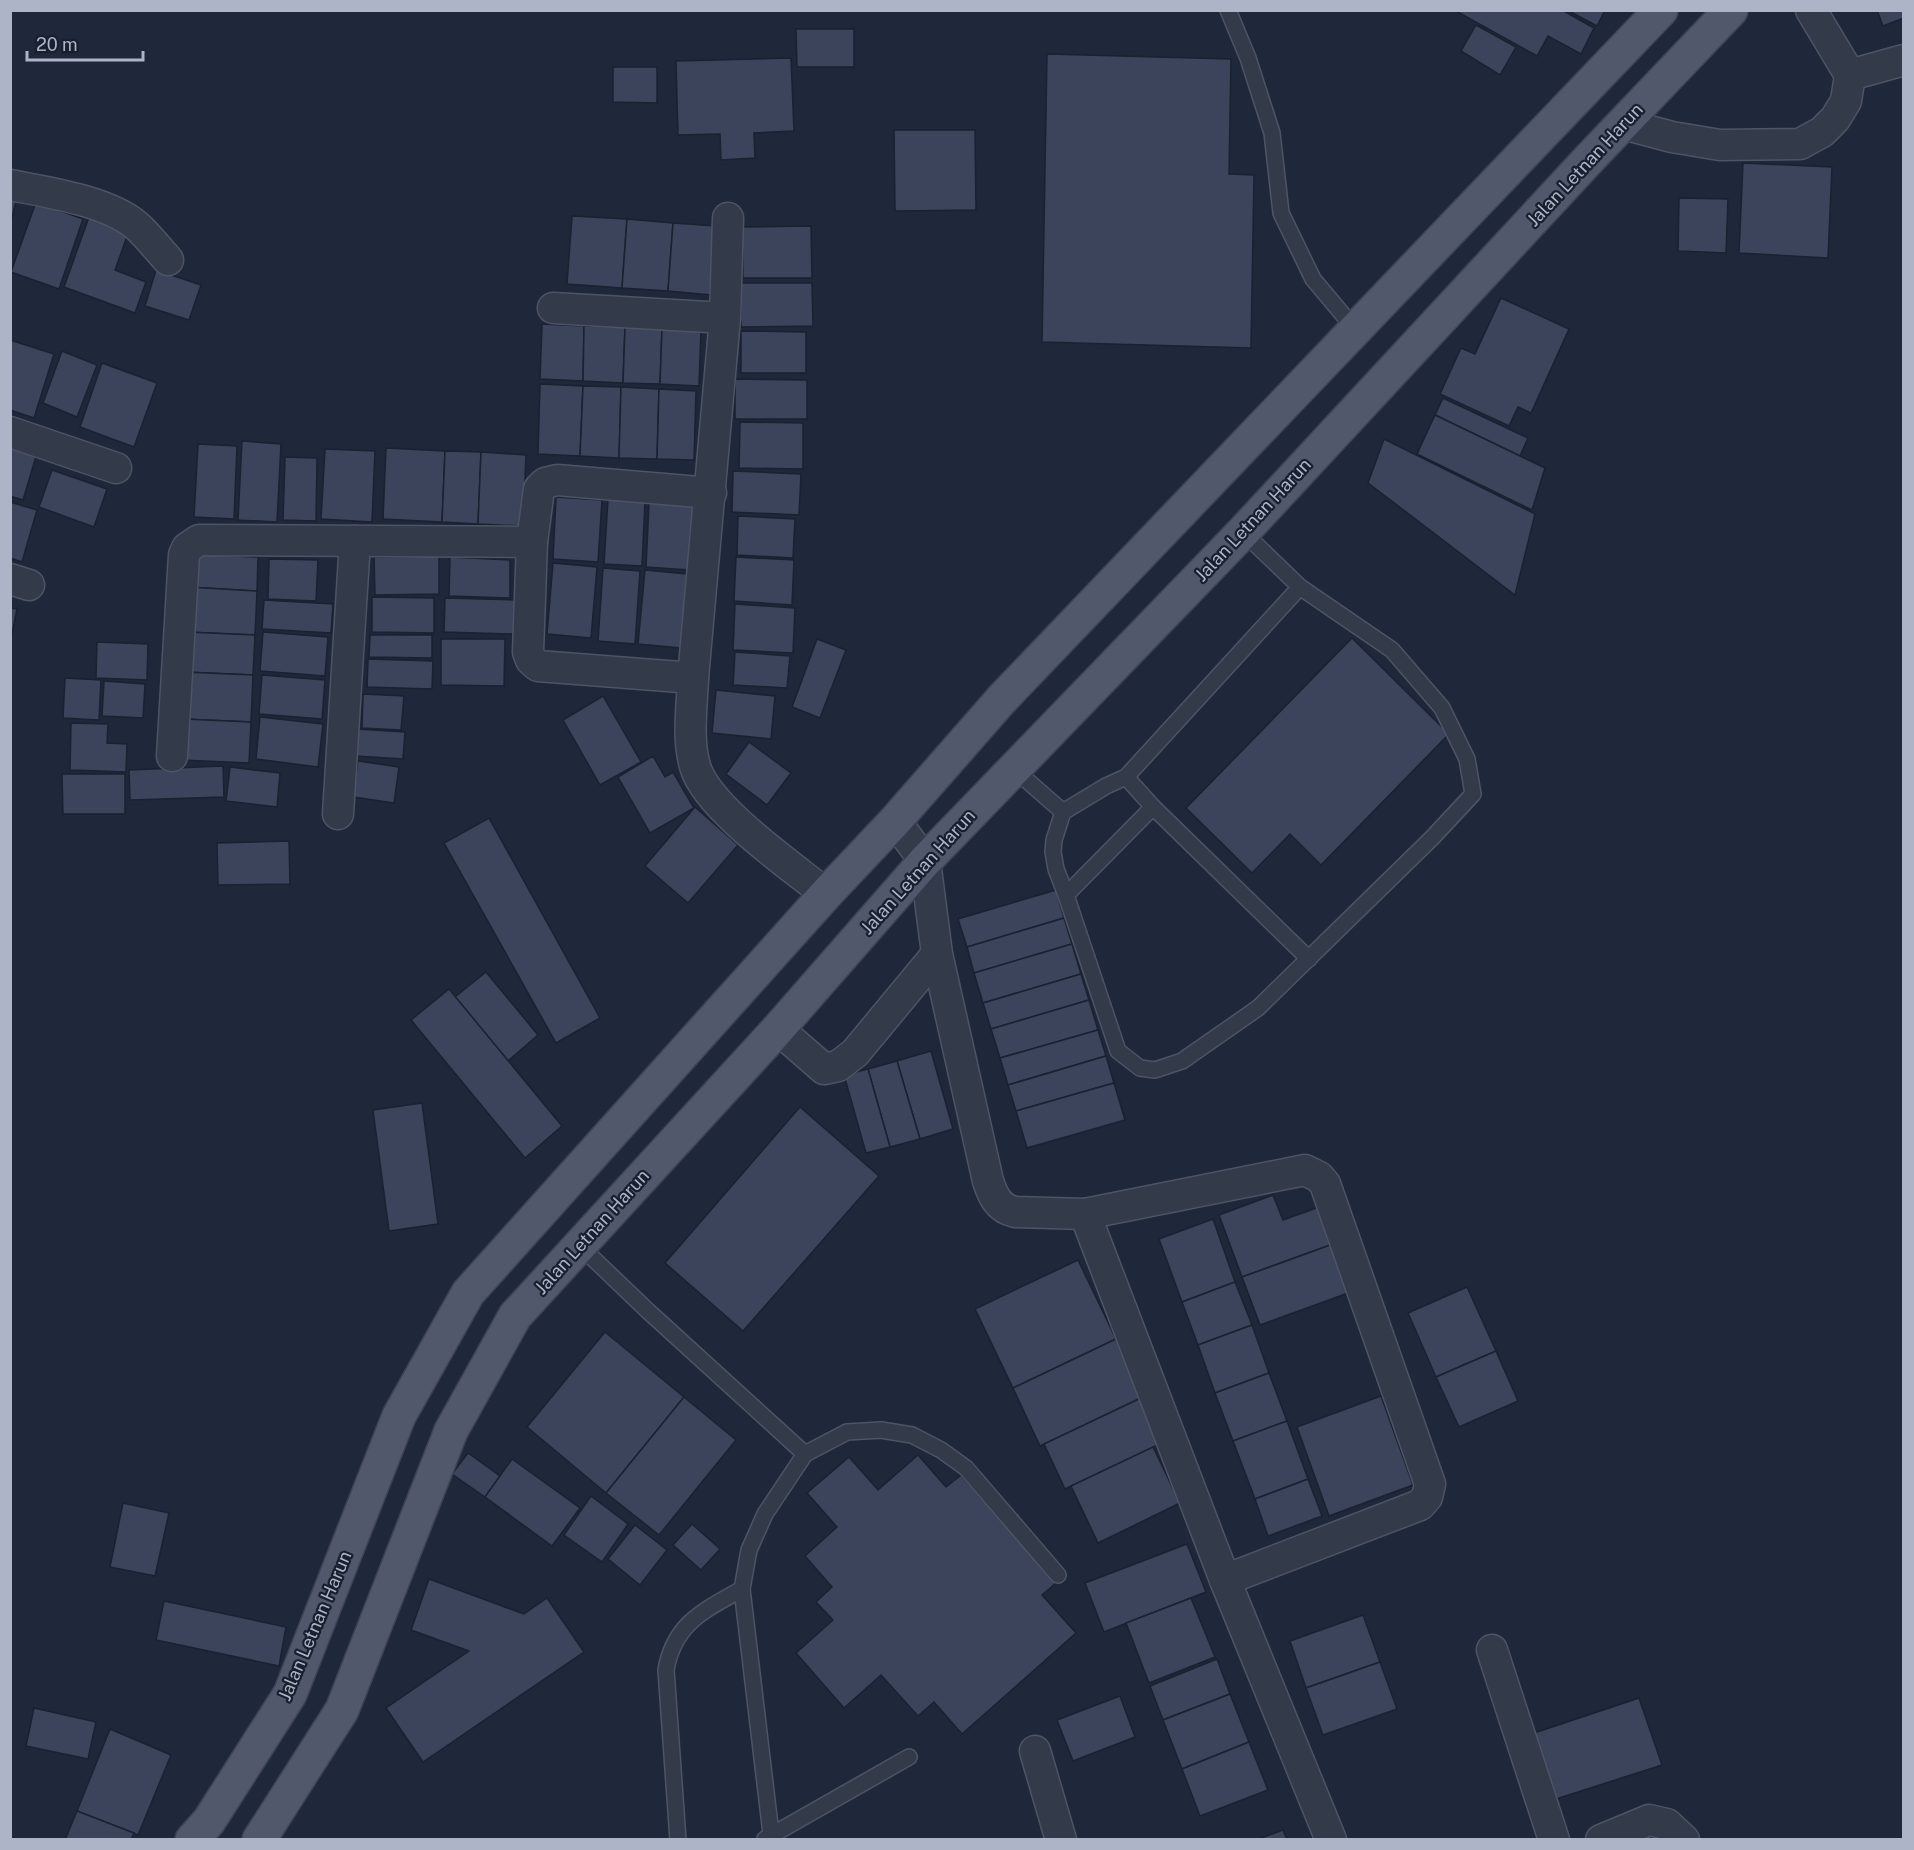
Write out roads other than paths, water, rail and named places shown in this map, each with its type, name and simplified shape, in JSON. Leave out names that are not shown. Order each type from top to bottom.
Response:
[{"type":"main road","name":"Jalan Letnan Harun","points":[[192,1839],[209,1821],[290,1694],[399,1416],[468,1293],[826,894],[895,821],[1001,700],[1661,10]]},
{"type":"main road","name":"Jalan Letnan Harun","points":[[259,1839],[342,1710],[451,1431],[515,1316],[778,1029],[925,861],[1243,532],[1731,10]]},
{"type":"main road","points":[[1554,122],[1590,159]]},
{"type":"street","points":[[1623,124],[1672,137],[1720,145],[1800,144],[1822,132],[1835,119],[1846,100],[1850,75],[1811,10]]},
{"type":"street","points":[[1850,75],[1904,60]]},
{"type":"street","points":[[10,185],[57,194],[115,212],[136,226],[168,260]]},
{"type":"street","points":[[728,218],[725,318],[693,678],[690,743],[695,768],[706,789],[747,831],[826,894]]},
{"type":"street","points":[[553,308],[725,318]]},
{"type":"street","points":[[10,432],[116,468]]},
{"type":"street","points":[[693,678],[538,666],[531,660],[528,652],[532,542],[539,489],[551,481],[711,493]]},
{"type":"street","points":[[172,756],[184,555],[187,548],[199,540],[532,542]]},
{"type":"street","points":[[338,814],[356,542]]},
{"type":"street","points":[[895,821],[925,861],[937,954],[988,1181],[993,1196],[1004,1208],[1015,1212],[1085,1215],[1305,1170],[1319,1177],[1325,1184],[1430,1484],[1427,1497],[1420,1505],[1226,1580]]},
{"type":"street","points":[[778,1029],[824,1069],[838,1066],[855,1053],[937,954]]},
{"type":"street","points":[[1085,1215],[1226,1580],[1330,1839]]},
{"type":"street","points":[[1492,1650],[1554,1839]]},
{"type":"street","points":[[1035,1751],[1051,1836]]},
{"type":"street","points":[[1601,1839],[1649,1820],[1667,1824],[1684,1839]]},
{"type":"lane","points":[[1228,10],[1248,58],[1272,133],[1281,213],[1313,279],[1355,329]]},
{"type":"lane","points":[[1243,532],[1300,587],[1392,650],[1442,708],[1467,759],[1473,794],[1432,838],[1258,1008],[1182,1061],[1155,1070],[1140,1068],[1118,1051],[1056,869],[1053,852],[1054,840],[1064,812],[1098,790],[1126,777],[1300,587]]},
{"type":"lane","points":[[1014,769],[1064,812]]},
{"type":"lane","points":[[1126,777],[1153,807],[1309,959]]},
{"type":"lane","points":[[1066,895],[1153,807]]},
{"type":"lane","points":[[579,1245],[805,1454]]},
{"type":"lane","points":[[909,1757],[767,1837],[742,1589],[749,1550],[765,1514],[805,1454],[847,1432],[881,1430],[912,1435],[941,1450],[966,1468],[1058,1575]]},
{"type":"lane","points":[[678,1839],[666,1670],[668,1659],[674,1644],[691,1620],[742,1589]]}]
